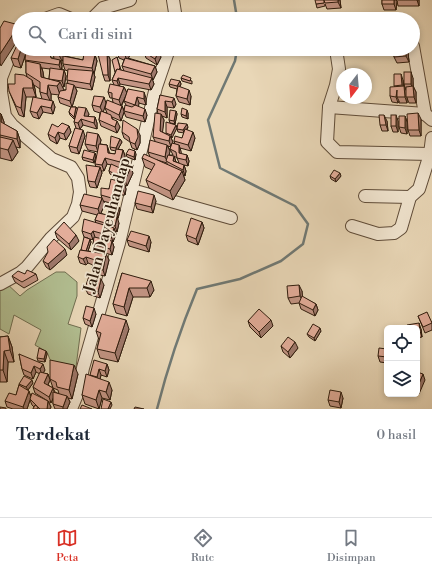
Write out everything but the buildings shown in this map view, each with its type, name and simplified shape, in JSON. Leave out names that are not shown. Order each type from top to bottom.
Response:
[{"type":"street","points":[[98,12],[102,8],[130,0]]},
{"type":"street","points":[[173,0],[175,12]]},
{"type":"street","points":[[0,284],[27,267],[51,238],[73,217],[78,204],[80,192],[80,182],[71,167],[52,159],[12,125],[5,116],[1,92],[1,78],[12,52]]},
{"type":"street","name":"Jalan Dayeuhandap","points":[[71,409],[78,392],[132,191],[156,87],[167,56]]},
{"type":"street","points":[[337,56],[339,69],[329,107],[327,142],[337,152],[430,154]]},
{"type":"street","points":[[329,107],[428,117],[415,56]]},
{"type":"street","points":[[352,226],[378,234],[394,233],[401,228],[410,197],[419,189],[430,154],[432,138]]},
{"type":"street","points":[[132,191],[231,218]]},
{"type":"street","points":[[365,196],[410,197]]},
{"type":"green space","points":[[56,272],[65,272],[77,282],[77,296],[68,324],[81,328],[76,367],[51,362],[47,352],[35,345],[41,330],[14,315],[9,334],[0,329],[0,285],[5,282],[20,296]]},
{"type":"waterway","points":[[234,0],[236,12]]},
{"type":"waterway","points":[[157,409],[175,348],[197,289],[240,279],[281,261],[303,244],[308,224],[295,206],[220,168],[208,120],[235,61],[236,56]]}]
